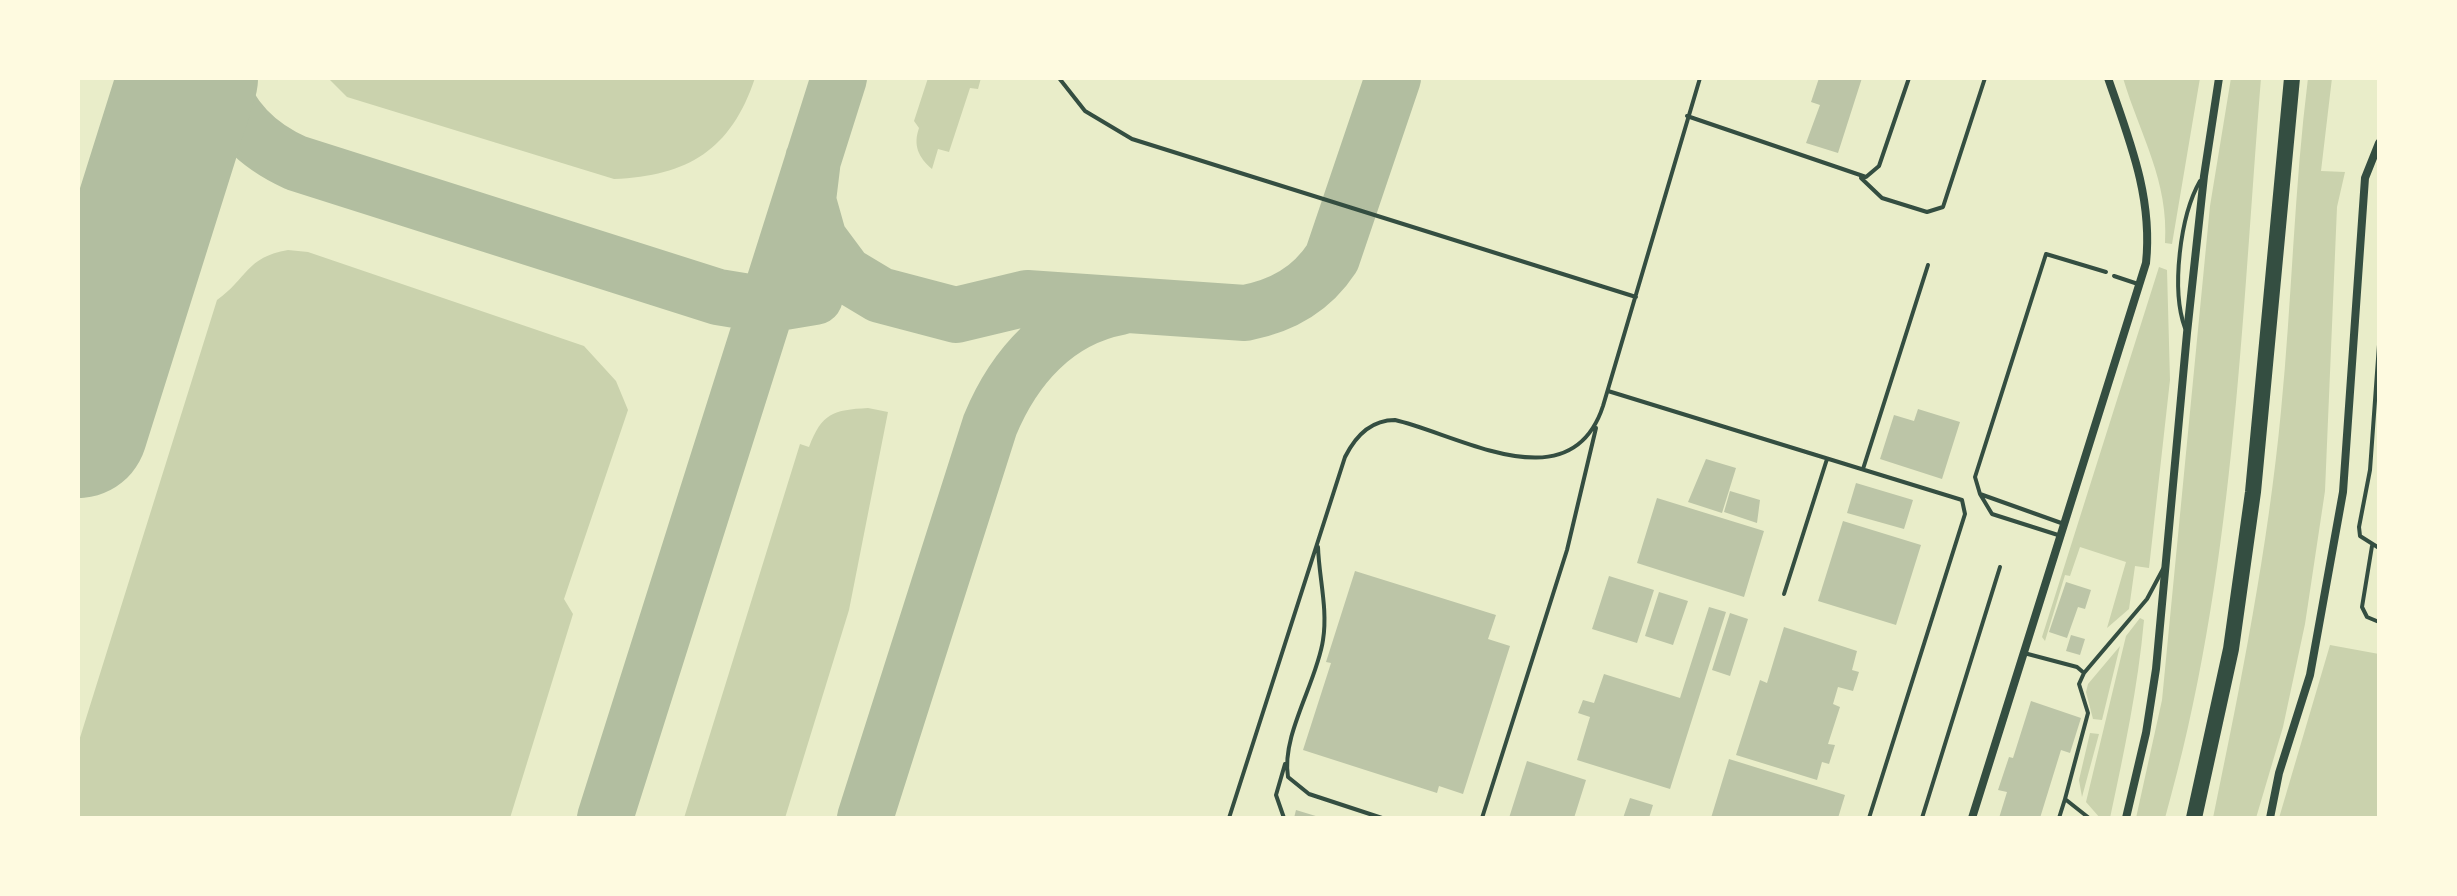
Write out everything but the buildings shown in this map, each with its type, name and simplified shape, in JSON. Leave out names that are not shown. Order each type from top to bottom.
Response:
[{"type":"highway","points":[[2194,818],[2231,649],[2249,523],[2292,78]]},
{"type":"street","points":[[1972,818],[2140,285],[2148,240],[2145,196],[2108,78]]},
{"type":"street","points":[[2126,818],[2148,720],[2204,176],[2219,78]]},
{"type":"street","points":[[2270,818],[2279,773],[2310,675],[2343,492],[2365,178],[2379,143]]},
{"type":"lane","points":[[1059,78],[1085,111],[1132,139],[1636,297]]},
{"type":"lane","points":[[1482,818],[1567,550],[1600,418],[1700,78]]},
{"type":"lane","points":[[1859,177],[1871,174],[1879,166],[1909,78]]},
{"type":"lane","points":[[1687,116],[1859,177],[1882,198],[1927,212],[1943,207],[1985,78]]},
{"type":"lane","points":[[2187,333],[2177,288],[2191,197],[2204,176]]},
{"type":"lane","points":[[2061,536],[1992,514],[1980,494],[1975,477],[2046,254],[2106,272]]},
{"type":"lane","points":[[1863,469],[1928,265]]},
{"type":"lane","points":[[2114,276],[2140,285]]},
{"type":"lane","points":[[2379,345],[2370,470],[2359,527],[2360,536],[2379,548]]},
{"type":"lane","points":[[1608,391],[1962,500],[1965,514],[1869,818]]},
{"type":"lane","points":[[1229,818],[1345,457],[1358,437],[1375,424],[1399,421],[1517,458],[1533,459],[1553,457],[1570,450],[1600,418]]},
{"type":"lane","points":[[1784,594],[1828,458]]},
{"type":"lane","points":[[1980,494],[2064,524]]},
{"type":"lane","points":[[1284,818],[1276,795],[1323,644],[1325,607],[1317,541]]},
{"type":"lane","points":[[2372,546],[2362,607],[2367,617],[2379,622]]},
{"type":"lane","points":[[2059,818],[2088,713],[2079,684],[2084,673],[2147,599],[2165,563]]},
{"type":"lane","points":[[1922,818],[2000,567]]},
{"type":"lane","points":[[2024,653],[2077,667],[2084,673]]},
{"type":"lane","points":[[1287,757],[1288,777],[1299,789],[1382,818]]},
{"type":"lane","points":[[2065,799],[2089,818]]},
{"type":"green space","points":[[328,78],[755,78],[733,124],[703,154],[685,165],[664,172],[614,179],[347,97]]},
{"type":"green space","points":[[928,78],[981,78],[978,89],[970,88],[949,152],[938,149],[932,169],[918,150],[919,128],[914,121]]},
{"type":"green space","points":[[2123,78],[2200,78],[2172,244],[2165,243],[2163,199],[2158,179]]},
{"type":"green space","points":[[2231,78],[2261,78],[2240,357],[2220,544],[2188,727],[2165,818],[2136,818],[2162,700],[2210,206]]},
{"type":"green space","points":[[2308,78],[2332,78],[2321,171],[2345,172],[2337,207],[2325,491],[2305,624],[2283,727],[2256,818],[2213,818],[2253,615],[2269,513],[2285,369],[2299,161]]},
{"type":"green space","points":[[288,250],[308,252],[584,346],[616,381],[628,410],[564,599],[573,614],[510,818],[78,818],[78,744],[217,300],[255,263]]},
{"type":"green space","points":[[2159,267],[2167,270],[2170,380],[2149,568],[2135,566],[2129,609],[2107,628],[2126,562],[2080,547],[2070,576],[2065,575],[2045,641],[2042,637]]},
{"type":"green space","points":[[868,408],[888,412],[849,610],[785,818],[684,818],[800,444],[809,447],[824,420],[837,412]]},
{"type":"green space","points":[[2140,618],[2144,620],[2125,744],[2110,818],[2100,818],[2086,802],[2126,636]]},
{"type":"green space","points":[[2330,645],[2379,654],[2379,818],[2279,818]]},
{"type":"green space","points":[[2120,646],[2102,720],[2093,719],[2086,692],[2088,684]]},
{"type":"green space","points":[[2090,733],[2099,734],[2082,797],[2079,780]]},
{"type":"taxiway","points":[[216,78],[229,106],[247,129],[269,148],[296,163],[718,297],[767,305],[815,297]]},
{"type":"taxiway","points":[[605,818],[839,78]]},
{"type":"taxiway","points":[[813,159],[808,200],[819,239],[845,274],[880,295],[956,315],[1027,298],[1245,313],[1294,295],[1315,279],[1332,258],[1393,78]]},
{"type":"taxiway","points":[[865,818],[990,425],[1000,404],[1025,365],[1057,334],[1076,322],[1120,307]]},
{"type":"runway","points":[[78,428],[188,78]]}]
